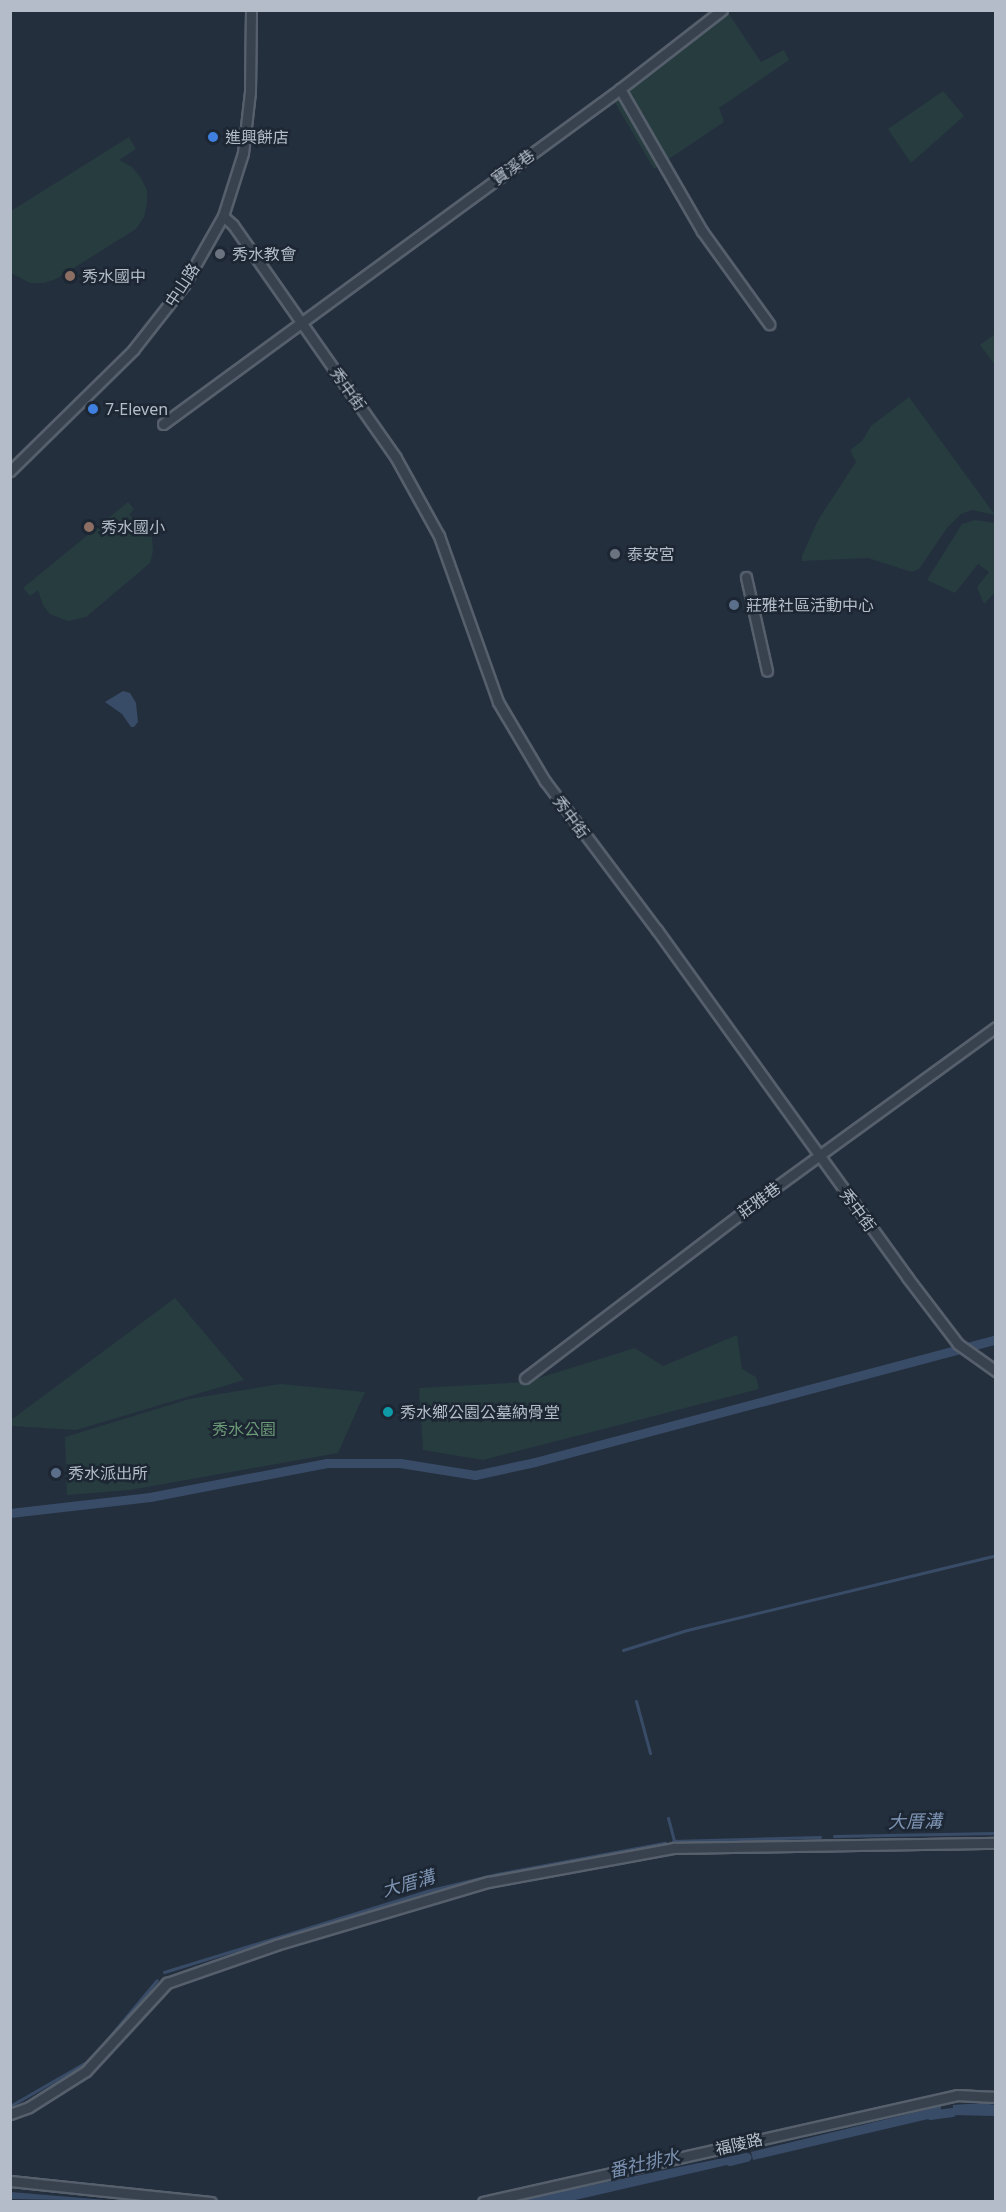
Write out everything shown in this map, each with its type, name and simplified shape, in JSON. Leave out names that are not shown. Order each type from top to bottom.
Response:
[{"type":"street","name":"中山路","points":[[10,471],[133,350],[184,285],[223,216],[243,153],[250,92],[251,10]]},
{"type":"street","name":"寶溪巷","points":[[163,424],[620,89],[722,10]]},
{"type":"street","points":[[620,89],[702,231],[769,324]]},
{"type":"street","name":"秀中街","points":[[223,216],[233,225],[302,321],[396,458],[439,536],[498,702],[544,781],[657,930],[958,1344],[996,1371]]},
{"type":"street","points":[[746,577],[767,671]]},
{"type":"street","name":"莊雅巷","points":[[525,1378],[760,1199],[996,1027]]},
{"type":"street","points":[[10,2114],[29,2107],[86,2071],[167,1983],[276,1945],[489,1882],[674,1848],[996,1843]]},
{"type":"street","name":"福陵路","points":[[483,2202],[957,2095],[996,2097]]},
{"type":"street","points":[[10,2181],[211,2202]]},
{"type":"green space","points":[[723,11],[727,11],[761,62],[784,50],[789,60],[719,108],[724,122],[654,169],[611,96]]},
{"type":"green space","points":[[943,91],[964,116],[911,163],[888,129]]},
{"type":"green space","points":[[129,137],[136,149],[119,160],[132,167],[147,190],[144,217],[136,229],[56,279],[44,283],[30,283],[11,273],[11,211]]},
{"type":"green space","points":[[995,334],[995,365],[980,345]]},
{"type":"green space","points":[[909,397],[995,515],[972,510],[961,514],[947,528],[919,569],[912,572],[868,558],[802,561],[802,556],[818,520],[856,462],[850,450],[862,441],[871,426]]},
{"type":"green space","points":[[128,502],[134,509],[129,515],[141,522],[152,538],[153,551],[150,563],[86,617],[68,621],[50,614],[43,605],[38,590],[30,596],[23,588]]},
{"type":"green space","points":[[975,520],[995,523],[995,592],[984,604],[977,587],[989,572],[978,564],[955,593],[927,580],[962,524]]},
{"type":"green space","points":[[175,1298],[244,1380],[76,1430],[11,1426],[11,1420]]},
{"type":"green space","points":[[737,1335],[742,1369],[756,1377],[759,1389],[483,1460],[423,1450],[419,1388],[526,1382],[635,1348],[663,1366]]},
{"type":"green space","name":"秀水公園","points":[[280,1384],[365,1392],[338,1453],[130,1490],[67,1495],[65,1437],[189,1399]]},
{"type":"water","points":[[123,691],[130,693],[136,703],[138,722],[134,727],[131,727],[122,714],[105,702]]},
{"type":"water","points":[[982,2103],[995,2105],[995,2116],[953,2115],[953,2105]]},
{"type":"water","points":[[941,2106],[941,2116],[753,2160],[751,2152]]},
{"type":"water","points":[[738,2155],[740,2162],[571,2201],[514,2201]]},
{"type":"water","points":[[11,2192],[118,2201],[11,2199]]},
{"type":"waterway","points":[[10,1513],[150,1497],[327,1463],[400,1463],[475,1475],[535,1462],[996,1339]]},
{"type":"waterway","points":[[623,1650],[687,1630],[996,1555]]},
{"type":"waterway","points":[[636,1701],[650,1753]]},
{"type":"waterway","points":[[668,1818],[674,1841]]},
{"type":"waterway","name":"大厝溝","points":[[834,1836],[996,1833]]},
{"type":"waterway","name":"大厝溝","points":[[673,1841],[820,1837]]},
{"type":"waterway","name":"大厝溝","points":[[164,1972],[431,1890],[497,1874],[665,1843]]},
{"type":"waterway","name":"大厝溝","points":[[10,2106],[90,2060],[157,1980]]},
{"type":"waterway","name":"番社排水","points":[[930,2115],[952,2112]]},
{"type":"waterway","name":"番社排水","points":[[729,2161],[747,2157]]},
{"type":"place","name":"進興餅店","points":[[213,137]]},
{"type":"place","name":"秀水教會","points":[[220,254]]},
{"type":"place","name":"秀水國中","points":[[70,276]]},
{"type":"place","name":"7-Eleven","points":[[93,409]]},
{"type":"place","name":"秀水國小","points":[[89,527]]},
{"type":"place","name":"泰安宮","points":[[615,554]]},
{"type":"place","name":"莊雅社區活動中心","points":[[734,605]]},
{"type":"place","name":"秀水鄉公園公墓納骨堂","points":[[388,1412]]},
{"type":"place","name":"秀水派出所","points":[[56,1473]]}]
